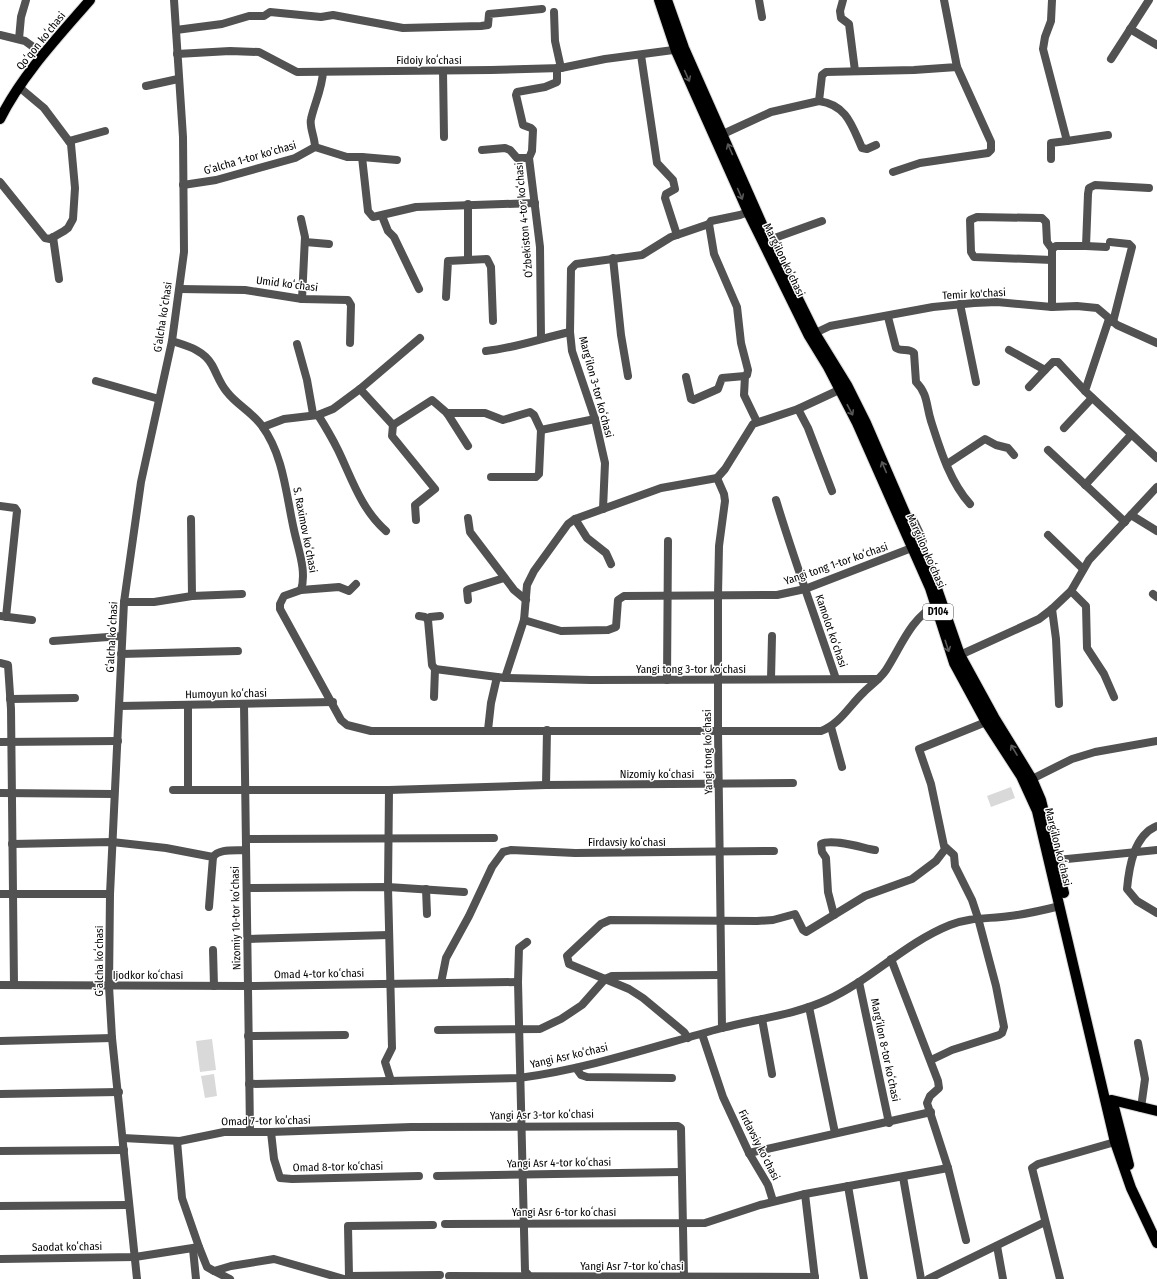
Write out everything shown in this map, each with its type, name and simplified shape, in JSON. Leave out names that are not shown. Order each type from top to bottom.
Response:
[{"type":"main road","name":"Qoʻqon koʻchasi","points":[[0,119],[19,87],[43,54],[90,0]]},
{"type":"main road","name":"Margʻilon koʻchasi","points":[[659,0],[748,212],[812,334],[857,404],[906,519],[936,605],[954,663],[986,722],[1021,776],[1035,806],[1109,1101],[1128,1161],[1157,1227]]},
{"type":"main road","name":"Margʻilon koʻchasi","points":[[667,0],[680,50],[723,134],[812,334],[856,422],[915,548],[942,600],[960,655],[994,717],[1032,779],[1041,800],[1057,860],[1109,1101],[1115,1142],[1131,1188],[1157,1243]]},
{"type":"main road","points":[[1109,1101],[1157,1111]]},
{"type":"street","points":[[19,39],[21,16],[26,0]]},
{"type":"street","name":"Gʻalcha koʻchasi","points":[[137,1279],[128,1205],[119,1092],[112,1038],[109,986],[110,894],[124,602],[139,496],[172,341],[184,252],[183,137],[174,0]]},
{"type":"street","points":[[759,0],[762,18]]},
{"type":"street","points":[[843,0],[841,16],[842,20],[849,24],[855,71]]},
{"type":"street","points":[[893,172],[920,163],[988,153],[990,150],[990,142],[957,67],[944,0]]},
{"type":"street","points":[[1052,0],[1051,21],[1045,37],[1043,49],[1067,141]]},
{"type":"street","points":[[1111,59],[1149,0]]},
{"type":"street","points":[[176,30],[222,24],[249,16],[264,16],[270,12],[321,17],[333,15],[403,28],[481,26],[488,25],[489,14],[542,9]]},
{"type":"street","points":[[554,12],[555,41],[559,68]]},
{"type":"street","points":[[1130,29],[1157,45]]},
{"type":"street","points":[[0,36],[19,39],[28,43],[43,54]]},
{"type":"street","name":"Fidoiy koʻchasi","points":[[177,54],[251,51],[259,52],[292,71],[323,72],[559,68],[680,50]]},
{"type":"street","points":[[641,55],[657,163],[673,180],[675,186],[675,190],[666,194],[665,198],[677,235]]},
{"type":"street","points":[[819,101],[821,78],[823,73],[957,67]]},
{"type":"street","name":"Oʻzbekiston 4-tor koʻchasi","points":[[541,338],[541,266],[529,158],[532,151],[533,130],[523,125],[516,93],[545,87],[557,82],[559,68]]},
{"type":"street","points":[[444,71],[444,137]]},
{"type":"street","points":[[323,72],[322,85],[311,119],[311,126],[315,136],[315,147],[347,157],[396,160]]},
{"type":"street","points":[[146,86],[178,79]]},
{"type":"street","points":[[0,182],[8,189],[44,237],[48,239],[68,228],[74,215],[74,172],[72,144],[66,139],[44,108],[19,87]]},
{"type":"street","points":[[723,134],[771,112],[819,101],[841,109],[848,118],[862,148],[867,149],[876,145]]},
{"type":"street","points":[[69,141],[105,131]]},
{"type":"street","points":[[1051,159],[1051,143],[1108,135]]},
{"type":"street","name":"Gʼalcha 1-tor koʼchasi","points":[[183,185],[216,180],[295,158],[315,147]]},
{"type":"street","points":[[482,150],[505,148],[510,150],[516,158],[529,158]]},
{"type":"street","points":[[362,157],[369,214],[373,217],[416,207],[468,204],[534,203]]},
{"type":"street","points":[[1086,246],[1089,188],[1095,185],[1149,188]]},
{"type":"street","points":[[468,204],[468,259]]},
{"type":"street","name":"Margʻilon 3-tor koʻchasi","points":[[603,509],[605,463],[595,419],[572,350],[570,332],[571,269],[576,264],[642,255],[664,240],[709,224],[711,221],[748,212]]},
{"type":"street","points":[[382,216],[388,231],[394,237],[419,290]]},
{"type":"street","points":[[1052,260],[974,257],[971,252],[970,220],[977,217],[1042,218],[1046,222],[1047,242],[1052,249],[1052,260],[1052,307]]},
{"type":"street","points":[[301,219],[305,242],[302,299]]},
{"type":"street","points":[[769,240],[822,221]]},
{"type":"street","points":[[709,224],[714,254],[737,306],[741,342],[748,370],[747,375],[745,376],[744,395],[757,422]]},
{"type":"street","points":[[53,237],[59,279]]},
{"type":"street","points":[[305,242],[329,244]]},
{"type":"street","points":[[1052,249],[1056,246],[1108,244],[1129,244],[1132,247],[1111,321],[1085,391]]},
{"type":"street","points":[[613,258],[621,335],[628,376]]},
{"type":"street","points":[[446,297],[448,261],[487,259],[490,263],[493,321]]},
{"type":"street","name":"Umid koʻchasi","points":[[180,289],[245,290],[302,299],[350,301],[350,343]]},
{"type":"street","name":"Temir ko'chasi","points":[[812,334],[830,326],[960,304],[998,302],[1052,307],[1076,306],[1097,308],[1111,321],[1157,343]]},
{"type":"street","points":[[960,304],[976,382]]},
{"type":"street","points":[[888,317],[896,348],[901,350],[911,350],[914,353],[916,382],[923,389],[931,420],[959,492],[970,504]]},
{"type":"street","points":[[486,351],[508,348],[541,338],[570,332]]},
{"type":"street","points":[[263,427],[284,419],[316,415],[333,409],[360,389],[420,338]]},
{"type":"street","name":"S. Raximov koʻchasi","points":[[172,341],[193,348],[204,355],[212,364],[228,393],[246,408],[263,427],[276,453],[283,474],[288,507],[304,578],[301,590]]},
{"type":"street","points":[[297,344],[316,415],[338,452],[360,499],[372,517],[386,531]]},
{"type":"street","points":[[1009,350],[1045,370]]},
{"type":"street","points":[[1029,387],[1053,362],[1058,362],[1092,398],[1157,458]]},
{"type":"street","points":[[686,377],[691,399],[693,400],[718,389],[722,378],[745,376]]},
{"type":"street","points":[[96,381],[159,399]]},
{"type":"street","points":[[360,389],[393,425],[392,433],[394,440],[435,489],[415,505],[416,520]]},
{"type":"street","points":[[488,730],[491,703],[524,620],[528,585],[534,571],[568,524],[575,519],[661,488],[717,478],[725,469],[747,431],[757,422],[798,408],[839,390]]},
{"type":"street","points":[[1064,428],[1092,398]]},
{"type":"street","points":[[393,425],[432,400],[447,413],[468,446]]},
{"type":"street","points":[[798,408],[808,428],[832,491]]},
{"type":"street","points":[[447,413],[485,413],[503,420],[530,412],[534,415],[541,430],[539,474],[536,476],[491,477]]},
{"type":"street","points":[[541,430],[595,419]]},
{"type":"street","points":[[1084,485],[1131,435]]},
{"type":"street","points":[[947,464],[985,439],[996,445],[1008,448],[1014,455]]},
{"type":"street","points":[[1048,450],[1124,522]]},
{"type":"street","name":"Yangi tong koʻchasi","points":[[717,478],[724,494],[725,501],[719,546],[718,596],[720,975],[722,1028]]},
{"type":"street","points":[[960,655],[1039,619],[1052,609],[1071,591],[1083,569],[1157,487]]},
{"type":"street","name":"Kamolot koʻchasi","points":[[776,500],[836,679]]},
{"type":"street","points":[[0,506],[15,508],[17,511],[3,616],[32,620]]},
{"type":"street","points":[[1131,515],[1157,531]]},
{"type":"street","points":[[468,518],[470,532],[504,578],[514,590],[526,600]]},
{"type":"street","points":[[191,519],[192,596]]},
{"type":"street","points":[[575,519],[587,538],[606,553],[610,564]]},
{"type":"street","points":[[1048,535],[1083,569]]},
{"type":"street","points":[[667,680],[668,541]]},
{"type":"street","name":"Yangi tong 1-tor koʻchasi","points":[[524,620],[561,631],[613,629],[618,622],[618,600],[621,597],[777,596],[805,589],[915,548]]},
{"type":"street","points":[[468,600],[467,590],[504,578]]},
{"type":"street","points":[[356,584],[349,591],[339,587],[301,590],[284,596],[280,604],[280,609],[333,702],[341,720],[347,725],[371,730],[821,731],[831,727],[885,672],[906,633],[928,609],[936,605]]},
{"type":"street","points":[[1071,591],[1086,606],[1087,648],[1104,674],[1114,697]]},
{"type":"street","points":[[124,602],[154,602],[192,596],[242,594]]},
{"type":"street","points":[[1052,609],[1056,638],[1059,704]]},
{"type":"street","points":[[419,616],[425,617],[428,620]]},
{"type":"street","points":[[428,620],[430,617],[440,616]]},
{"type":"street","points":[[428,620],[432,665],[435,670],[434,697]]},
{"type":"street","points":[[53,641],[122,636]]},
{"type":"street","points":[[771,679],[772,636]]},
{"type":"street","points":[[121,654],[238,651]]},
{"type":"street","points":[[0,663],[8,665],[10,699],[14,894],[14,985]]},
{"type":"street","name":"Yangi tong 3-tor koʻchasi","points":[[435,670],[501,678],[591,680],[878,679]]},
{"type":"street","points":[[10,699],[75,698]]},
{"type":"street","name":"Humoyun koʻchasi","points":[[120,706],[188,706],[333,702]]},
{"type":"street","name":"Nizomiy 10-tor koʻchasi","points":[[244,704],[250,1132]]},
{"type":"street","points":[[188,706],[188,790]]},
{"type":"street","points":[[931,1060],[952,1050],[999,1035],[1003,1030],[1003,1020],[996,986],[978,918],[972,900],[955,866],[954,855],[946,848],[942,838],[931,784],[919,749],[986,722]]},
{"type":"street","points":[[831,727],[842,767]]},
{"type":"street","points":[[546,785],[547,730]]},
{"type":"street","points":[[0,742],[118,741]]},
{"type":"street","points":[[1032,779],[1072,759],[1095,752],[1157,741]]},
{"type":"street","name":"Nizomiy koʻchasi","points":[[174,790],[389,790],[546,785],[793,784]]},
{"type":"street","points":[[389,790],[388,887],[392,1048],[385,1062],[391,1080]]},
{"type":"street","points":[[0,793],[114,794]]},
{"type":"street","points":[[1157,826],[1145,834],[1134,851],[1127,889],[1137,901],[1157,913]]},
{"type":"street","points":[[246,839],[494,838]]},
{"type":"street","points":[[12,844],[112,842],[166,848],[213,857]]},
{"type":"street","points":[[834,915],[828,892],[826,858],[822,852],[821,844],[825,842],[861,846],[875,850]]},
{"type":"street","points":[[688,1038],[684,1032],[643,998],[605,978],[569,964],[566,959],[570,952],[606,921],[767,921],[795,914],[803,930],[806,932],[874,891],[912,879],[936,861],[946,848]]},
{"type":"street","points":[[209,907],[213,857],[220,852],[246,850]]},
{"type":"street","name":"Firdavsiy koʻchasi","points":[[441,984],[446,958],[451,947],[469,916],[492,867],[503,852],[511,850],[575,853],[774,851]]},
{"type":"street","points":[[1057,860],[1134,851],[1157,850]]},
{"type":"street","points":[[247,888],[388,887],[464,892]]},
{"type":"street","points":[[426,889],[427,914]]},
{"type":"street","points":[[0,894],[110,894]]},
{"type":"street","name":"Yangi Asr koʻchasi","points":[[249,1084],[519,1078],[554,1074],[722,1028],[809,1007],[827,1000],[859,982],[918,942],[950,925],[978,918],[1010,916],[1060,906]]},
{"type":"street","points":[[248,939],[389,935]]},
{"type":"street","points":[[527,942],[518,948],[518,982],[523,1224],[525,1271],[530,1278]]},
{"type":"street","points":[[213,950],[214,986]]},
{"type":"street","points":[[892,959],[931,1060],[939,1088],[927,1100],[948,1168],[966,1240]]},
{"type":"street","points":[[438,1030],[540,1029],[561,1019],[582,1005],[605,978],[626,974],[720,975]]},
{"type":"street","name":"Omad 4-tor koʻchasi","points":[[248,986],[518,982]]},
{"type":"street","name":"Margʻilon 8-tor koʻchasi","points":[[859,982],[889,1123]]},
{"type":"street","name":"Ijodkor koʻchasi","points":[[0,986],[248,986]]},
{"type":"street","points":[[809,1007],[835,1133]]},
{"type":"street","points":[[762,1019],[772,1074]]},
{"type":"street","points":[[248,1036],[345,1034]]},
{"type":"street","name":"Firdavsiy koʻchasi","points":[[702,1034],[722,1097],[749,1153],[768,1185],[773,1201]]},
{"type":"street","points":[[0,1041],[112,1038]]},
{"type":"street","points":[[1138,1043],[1144,1073],[1144,1090],[1141,1108]]},
{"type":"street","points":[[576,1068],[581,1074],[587,1077],[672,1078]]},
{"type":"street","points":[[0,1094],[119,1092]]},
{"type":"street","points":[[749,1153],[835,1133],[889,1123],[931,1112]]},
{"type":"street","name":"Yangi Asr 3-tor koʻchasi","points":[[411,1127],[675,1125],[681,1128],[681,1172]]},
{"type":"street","name":"Omad 7-tor koʻchasi","points":[[123,1138],[186,1141],[224,1132],[271,1132],[411,1127]]},
{"type":"street","name":"Omad 8-tor koʻchasi","points":[[271,1132],[274,1159],[280,1178],[419,1176]]},
{"type":"street","points":[[177,1141],[182,1198],[196,1248],[207,1267],[230,1279]]},
{"type":"street","points":[[1060,1279],[1032,1168],[1038,1164],[1115,1142]]},
{"type":"street","points":[[0,1150],[124,1150]]},
{"type":"street","points":[[683,1223],[704,1223],[773,1201],[948,1168]]},
{"type":"street","points":[[681,1172],[684,1277]]},
{"type":"street","name":"Yangi Asr 4-tor koʻchasi","points":[[437,1176],[681,1172]]},
{"type":"street","points":[[903,1177],[921,1279]]},
{"type":"street","points":[[848,1186],[864,1279]]},
{"type":"street","points":[[805,1194],[815,1278]]},
{"type":"street","points":[[0,1206],[128,1205]]},
{"type":"street","points":[[928,1279],[1045,1222]]},
{"type":"street","name":"Yangi Asr 6-tor koʻchasi","points":[[445,1224],[683,1223]]},
{"type":"street","points":[[347,1278],[348,1226],[433,1225]]},
{"type":"street","points":[[997,1246],[1003,1279]]},
{"type":"street","points":[[196,1248],[196,1279]]},
{"type":"street","name":"Saodat koʻchasi","points":[[0,1259],[135,1257],[196,1248]]},
{"type":"street","points":[[214,1271],[231,1266],[274,1259],[347,1278],[440,1275]]},
{"type":"street","name":"Yangi Asr 7-tor koʻchasi","points":[[449,1276],[530,1278],[815,1278]]},
{"type":"shaded area","points":[[1011,787],[1015,798],[991,807],[987,796]]},
{"type":"shaded area","points":[[212,1039],[216,1070],[200,1072],[196,1041]]},
{"type":"shaded area","points":[[214,1074],[217,1096],[205,1098],[201,1076]]}]
